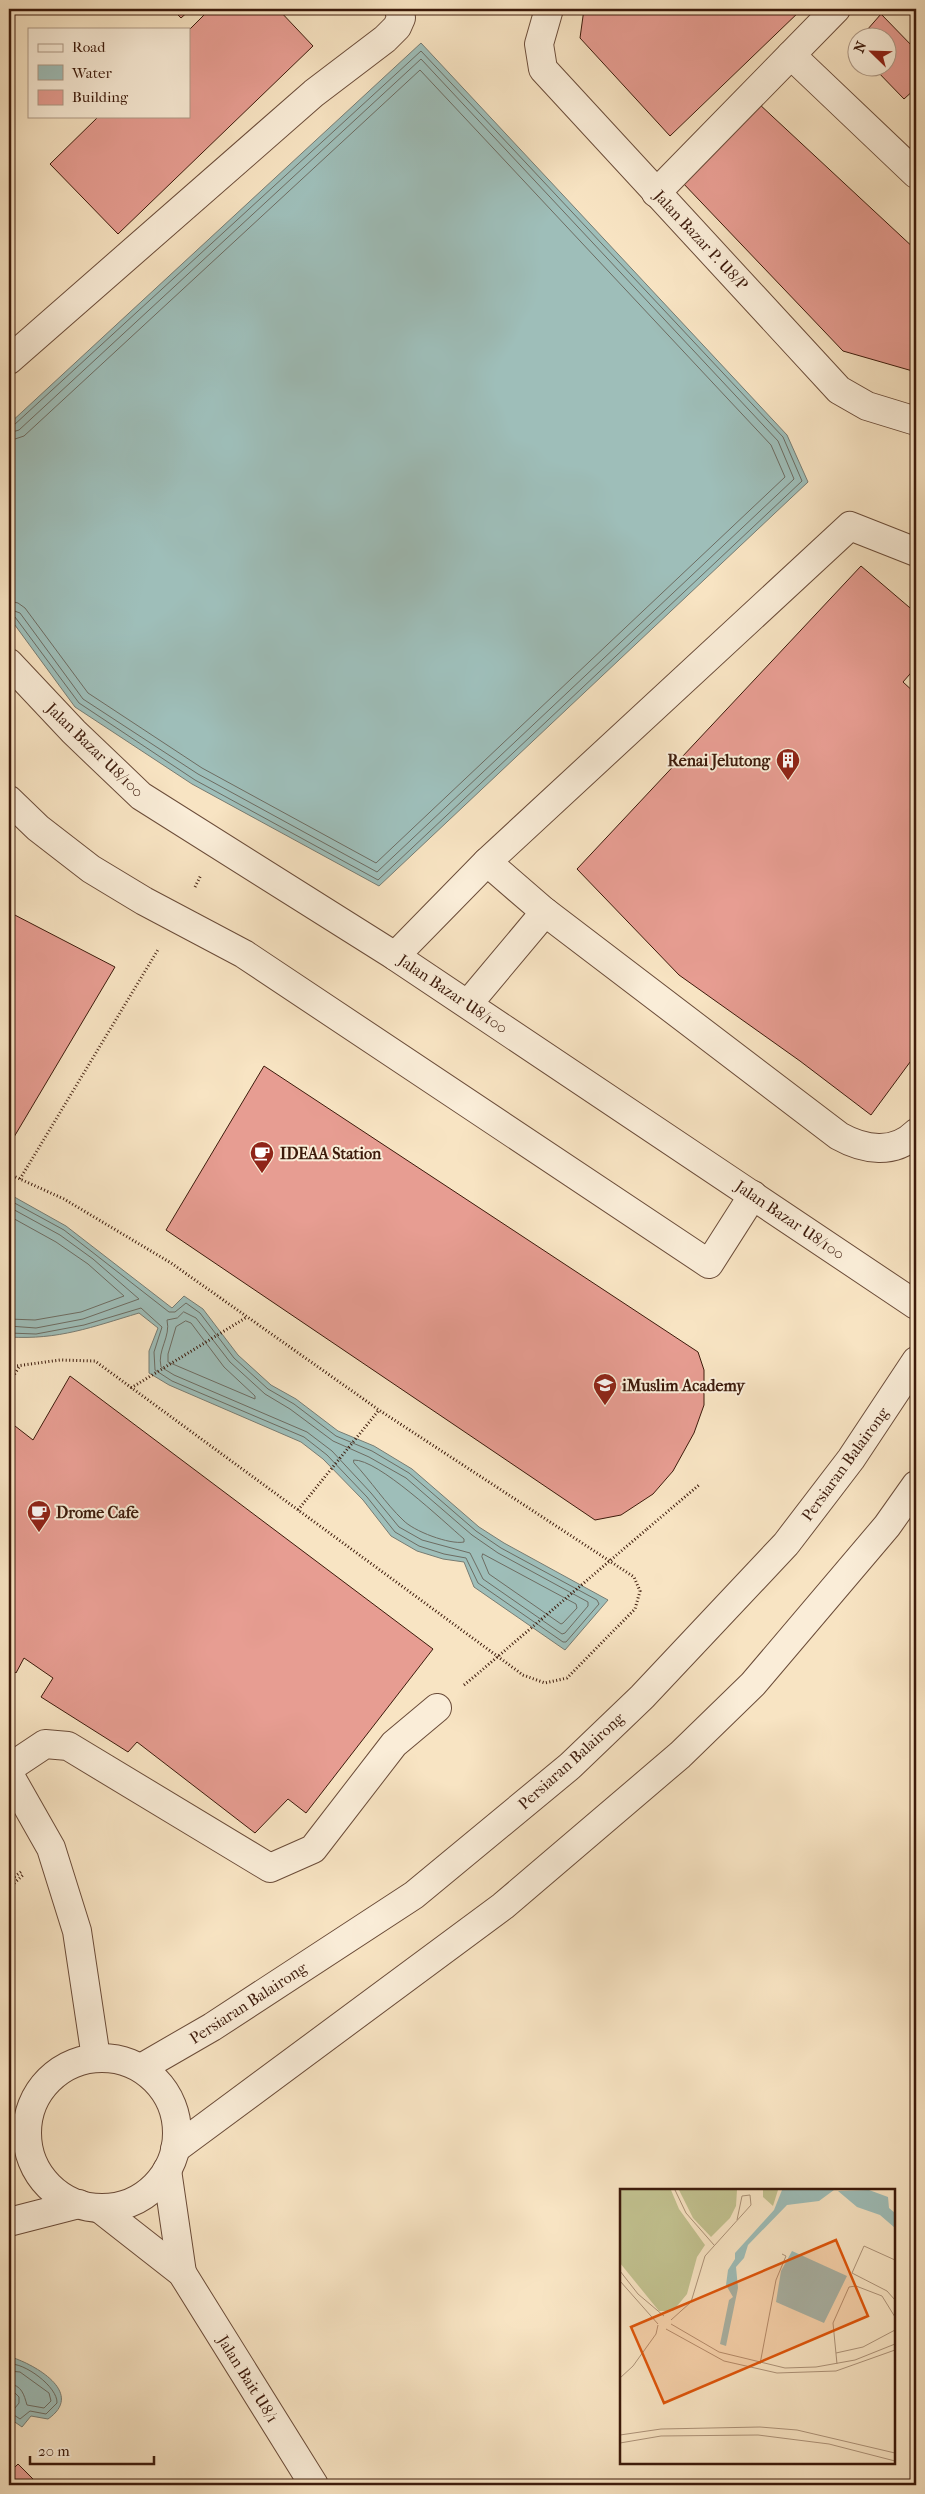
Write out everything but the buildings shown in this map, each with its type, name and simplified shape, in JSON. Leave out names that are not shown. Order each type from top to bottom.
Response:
[{"type":"street","points":[[9,360],[314,93],[385,39],[397,27],[401,18],[399,9]]},
{"type":"street","points":[[656,193],[836,9]]},
{"type":"street","name":"Jalan Bazar P. U8/P","points":[[548,12],[540,44],[543,69],[839,390],[867,406],[916,421]]},
{"type":"street","points":[[791,55],[916,174]]},
{"type":"street","points":[[395,956],[487,862],[850,526],[916,552]]},
{"type":"street","name":"Jalan Bazar U8/100","points":[[9,663],[74,732],[141,796],[220,843],[395,956],[916,1305]]},
{"type":"street","points":[[9,800],[38,828],[92,869],[144,901],[244,954],[709,1264],[753,1195]]},
{"type":"street","points":[[487,862],[546,912],[839,1136],[856,1146],[874,1149],[894,1146],[911,1138],[916,1133]]},
{"type":"street","points":[[468,1004],[546,912]]},
{"type":"street","name":"Persiaran Balairong","points":[[141,2068],[212,2027],[414,1895],[570,1766],[642,1697],[786,1544],[851,1459],[916,1361]]},
{"type":"street","points":[[9,2222],[89,2206],[119,2206],[138,2199],[155,2186],[171,2160],[503,1906],[680,1754],[753,1684],[887,1526],[916,1485]]},
{"type":"street","points":[[9,1768],[45,1744],[68,1746],[270,1868],[313,1848],[394,1744],[437,1708]]},
{"type":"street","points":[[9,1774],[51,1848],[77,1931],[96,2058]]},
{"type":"street","points":[[89,2206],[59,2194],[43,2179],[32,2159],[27,2137],[29,2114],[38,2093],[53,2075],[73,2063],[96,2058],[119,2060],[141,2068],[159,2083],[171,2103],[177,2126],[171,2160]]},
{"type":"street","points":[[9,2133],[29,2114]]},
{"type":"street","name":"Jalan Bait U8/1","points":[[171,2160],[182,2273]]},
{"type":"street","name":"Jalan Bait U8/1","points":[[89,2206],[182,2273],[314,2485]]},
{"type":"path","points":[[20,1179],[220,843]]},
{"type":"path","points":[[9,1174],[64,1199],[171,1263],[380,1410],[634,1577],[640,1591],[635,1609],[567,1678],[545,1683],[524,1676],[94,1362],[60,1360],[9,1367]]},
{"type":"path","points":[[131,1388],[247,1318]]},
{"type":"path","points":[[9,1383],[19,1367]]},
{"type":"path","points":[[298,1510],[380,1410]]},
{"type":"path","points":[[475,1676],[699,1485]]},
{"type":"water","points":[[421,43],[787,435],[808,482],[379,886],[192,784],[75,707],[9,617],[9,424]]},
{"type":"water","points":[[9,1194],[66,1226],[172,1308],[184,1296],[203,1309],[238,1355],[271,1385],[296,1399],[338,1431],[374,1446],[412,1469],[479,1527],[504,1543],[608,1600],[565,1650],[474,1587],[464,1562],[443,1559],[417,1551],[391,1536],[363,1500],[323,1459],[301,1442],[169,1385],[149,1373],[149,1351],[158,1328],[139,1313],[90,1328],[60,1334],[9,1337]]},
{"type":"water","points":[[14,2358],[45,2375],[54,2382],[60,2391],[61,2400],[58,2410],[48,2419],[31,2416],[22,2427],[9,2418],[9,2408],[15,2399],[9,2394],[9,2360]]},
{"type":"place","name":"Renai Jelutong","points":[[788,781]]},
{"type":"place","name":"IDEAA Station","points":[[262,1174]]},
{"type":"place","name":"iMuslim Academy","points":[[605,1406]]},
{"type":"place","name":"Drome Cafe","points":[[39,1533]]}]
